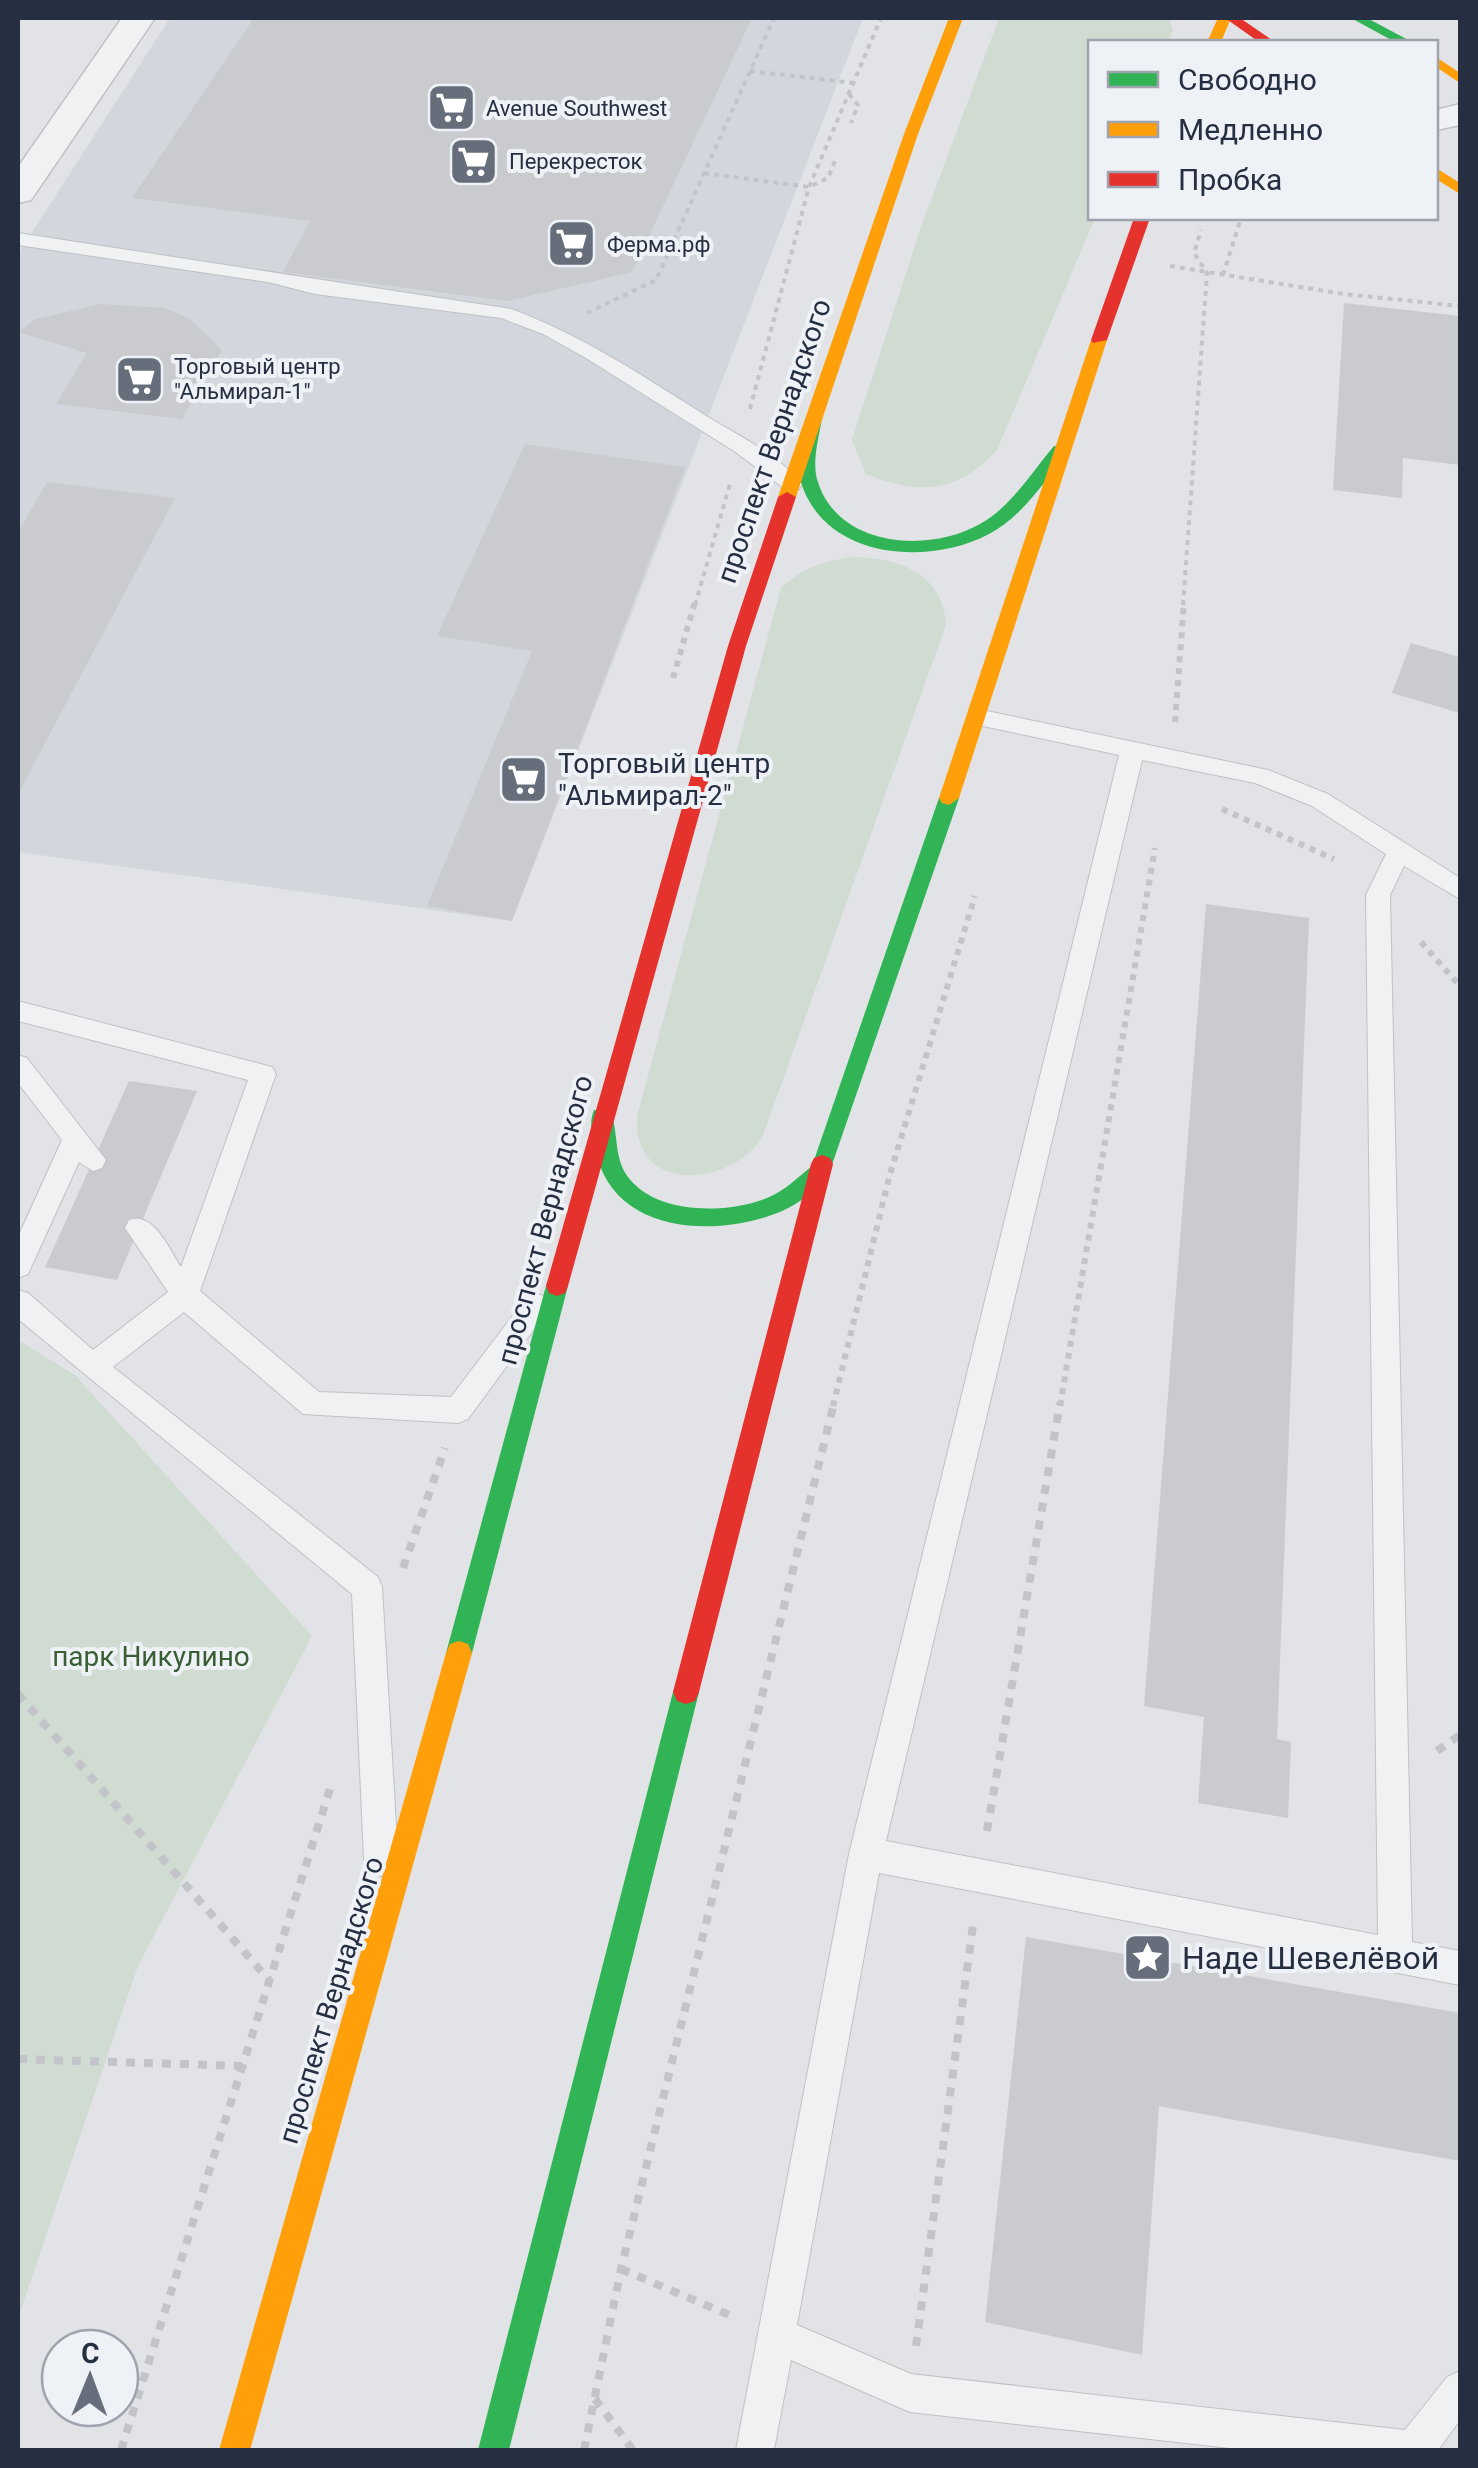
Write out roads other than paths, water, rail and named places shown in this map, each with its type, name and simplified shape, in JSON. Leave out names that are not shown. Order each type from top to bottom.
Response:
[{"type":"main road","name":"проспект Вернадского","points":[[234,2450],[311,2172],[385,1930],[602,1116],[737,646],[911,134],[956,18]]},
{"type":"main road","points":[[1215,40],[1228,18],[1265,40]]},
{"type":"main road","points":[[1358,18],[1405,40]]},
{"type":"main road","points":[[1384,18],[1407,40]]},
{"type":"main road","points":[[1438,62],[1460,79]]},
{"type":"main road","points":[[1438,174],[1460,190]]},
{"type":"main road","points":[[493,2450],[819,1173],[977,717],[1060,450],[1141,220]]},
{"type":"main road","points":[[814,418],[808,478],[816,501],[830,520],[860,537],[893,546],[960,542],[989,527],[1060,450]]},
{"type":"main road","points":[[602,1116],[601,1152],[608,1170],[628,1199],[662,1215],[741,1215],[782,1201],[819,1173]]},
{"type":"street","points":[[18,192],[138,18]]},
{"type":"lane","points":[[18,239],[268,276],[315,288],[477,308],[550,330],[741,446],[792,484]]},
{"type":"lane","points":[[977,717],[1260,776],[1320,800],[1460,890]]},
{"type":"lane","points":[[755,2450],[866,1854],[1133,747]]},
{"type":"lane","points":[[1395,1956],[1378,895],[1400,850]]},
{"type":"lane","points":[[18,1011],[262,1074],[185,1295],[92,1367]]},
{"type":"lane","points":[[18,1065],[93,1160]]},
{"type":"lane","points":[[18,1266],[76,1137]]},
{"type":"lane","points":[[139,1228],[185,1295],[314,1405],[458,1410],[560,1276]]},
{"type":"lane","points":[[18,1302],[92,1367],[367,1588],[385,1930]]},
{"type":"lane","points":[[866,1854],[1460,1968]]},
{"type":"lane","points":[[777,2335],[910,2393],[1413,2450],[1460,2390]]},
{"type":"place","name":"Avenue Southwest","points":[[451,108]]},
{"type":"place","name":"Перекресток","points":[[474,161]]},
{"type":"place","name":"Ферма.рф","points":[[572,244]]},
{"type":"place","name":"Торговый центр \"Альмирал-1\"","points":[[139,379]]},
{"type":"place","name":"Торговый центр \"Альмирал-2\"","points":[[523,779]]},
{"type":"place","name":"Наде Шевелёвой","points":[[1147,1958]]},
{"type":"park label","name":"парк Никулино","points":[[151,1656]]}]
